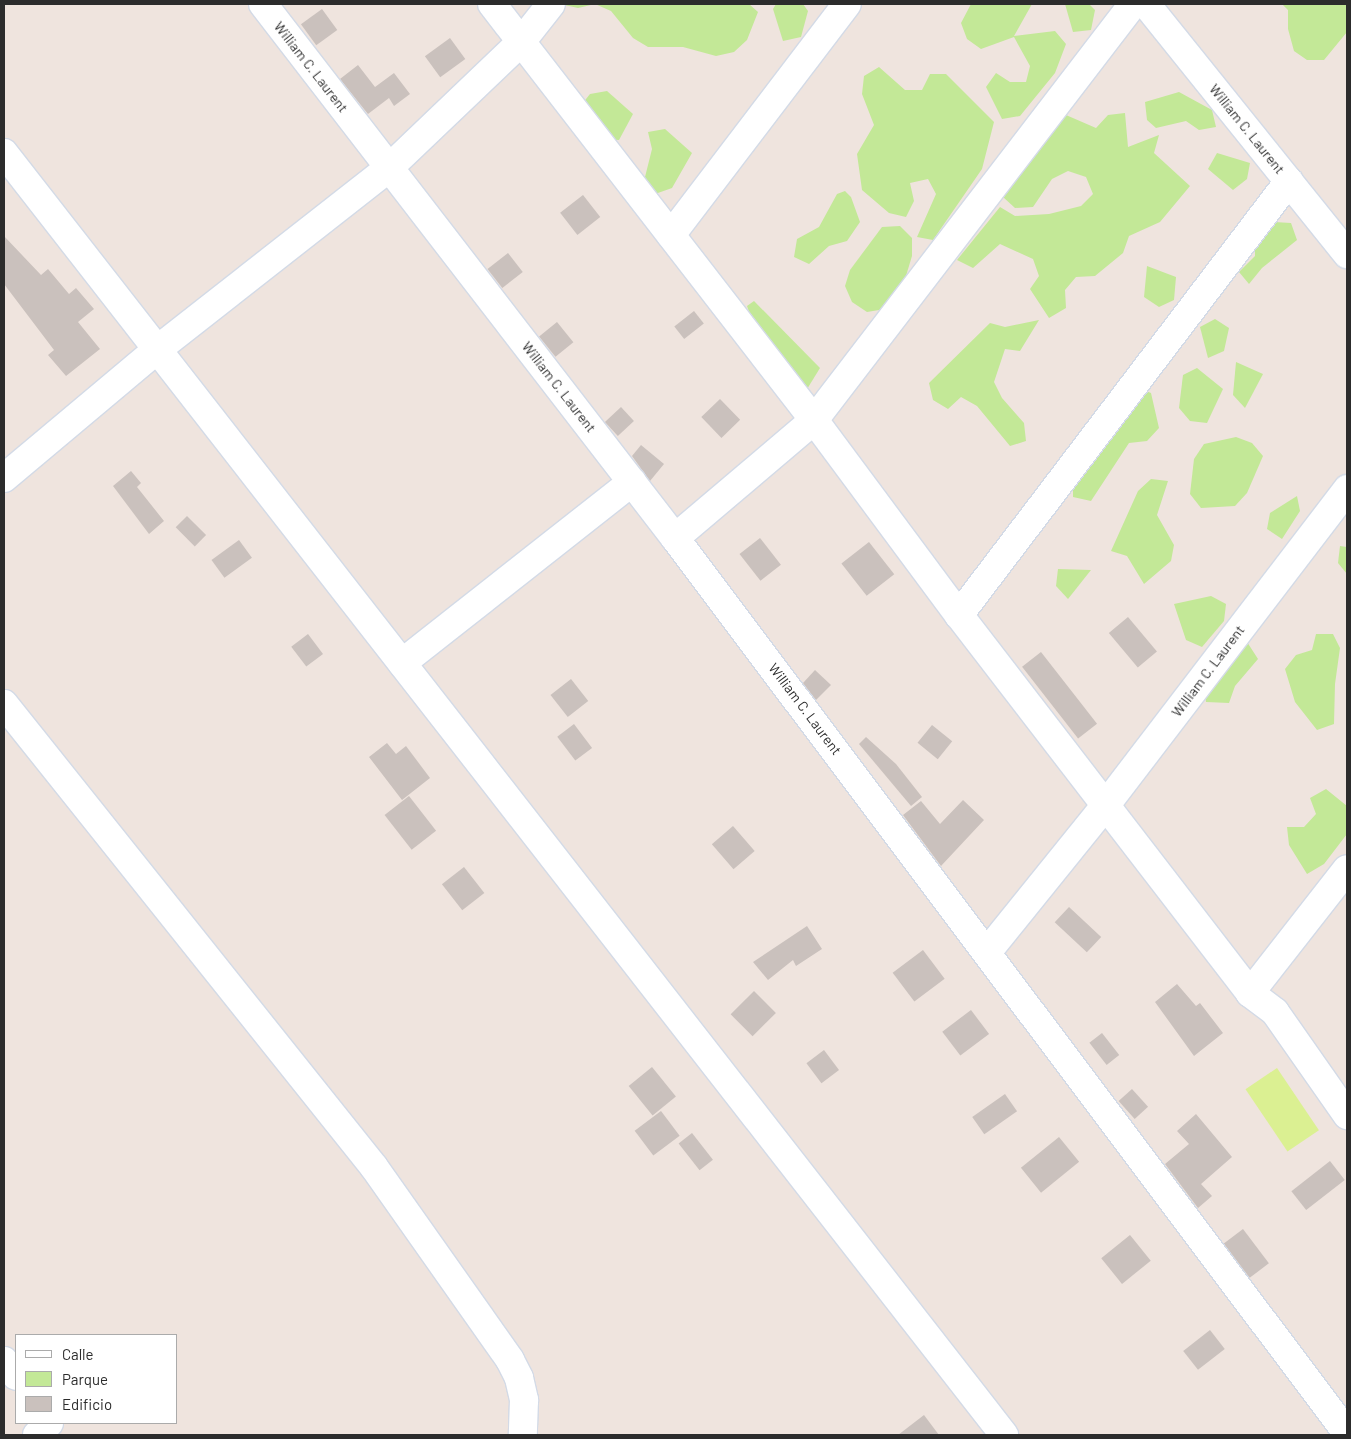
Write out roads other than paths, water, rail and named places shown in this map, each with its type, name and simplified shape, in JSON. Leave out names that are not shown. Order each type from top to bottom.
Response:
[{"type":"street","name":"William C. Laurent","points":[[263,4],[675,538],[988,951],[1105,806],[1347,489]]},
{"type":"street","points":[[492,4],[814,420],[958,615],[1250,993],[1275,1012],[1347,1115]]},
{"type":"street","points":[[4,478],[158,349],[389,168],[521,42],[551,4]]},
{"type":"street","points":[[671,235],[847,4]]},
{"type":"street","points":[[675,538],[814,420],[1133,4]]},
{"type":"street","name":"William C. Laurent","points":[[1146,4],[1347,254]]},
{"type":"street","points":[[4,152],[1004,1435]]},
{"type":"street","points":[[958,615],[1289,182]]},
{"type":"street","points":[[402,663],[632,482]]},
{"type":"street","points":[[4,704],[374,1167],[510,1360],[519,1378],[524,1400],[523,1435]]},
{"type":"street","points":[[1250,993],[1347,869]]},
{"type":"street","points":[[988,951],[1347,1433]]},
{"type":"street","points":[[4,1360],[15,1375]]},
{"type":"street","points":[[37,1435],[48,1424]]},
{"type":"street","points":[[55,1424],[64,1435]]}]
